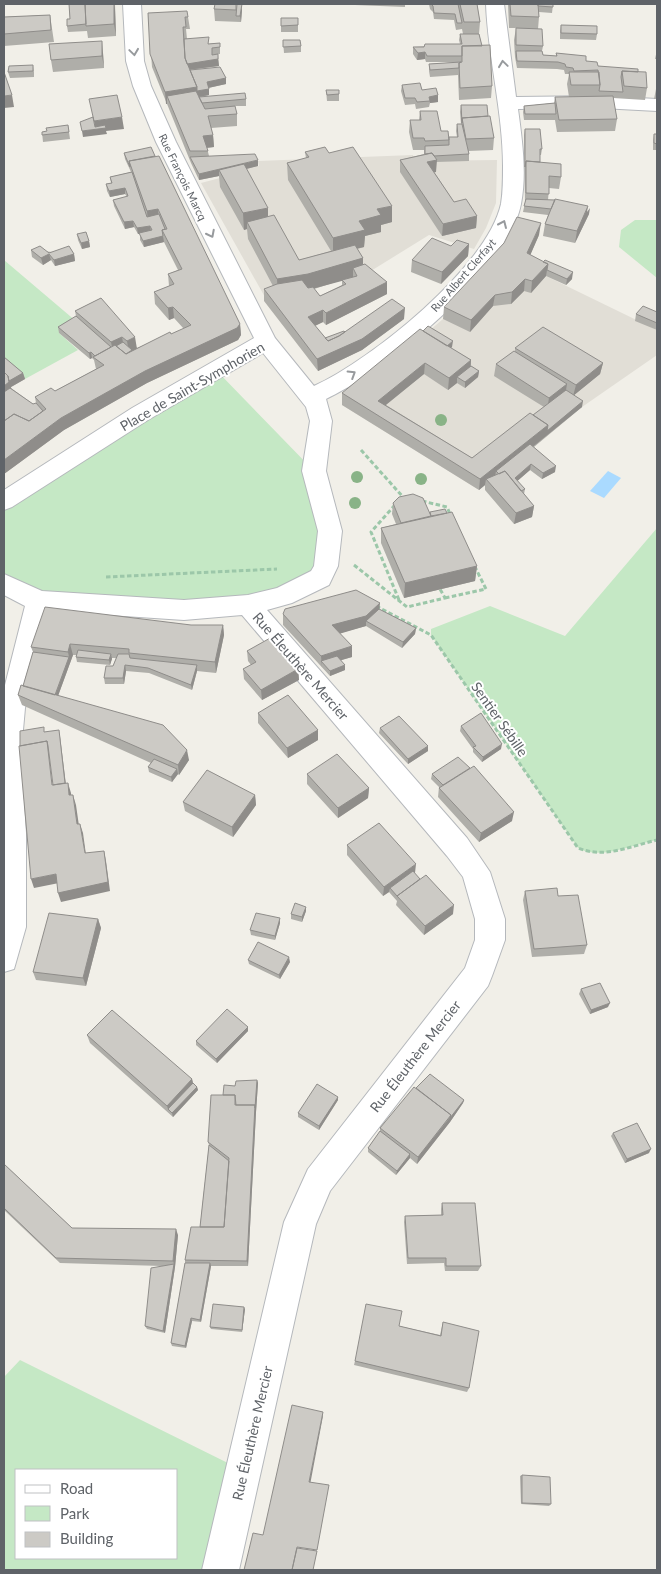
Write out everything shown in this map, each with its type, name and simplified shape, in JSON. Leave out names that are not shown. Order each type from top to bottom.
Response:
[{"type":"street","name":"Rue François Marcq","points":[[132,4],[132,43],[142,86],[166,142],[266,341]]},
{"type":"street","name":"Rue Albert Clerfayt","points":[[310,397],[332,387],[369,364],[417,327],[494,243],[511,206],[512,170],[508,103],[495,4]]},
{"type":"street","points":[[508,103],[602,102],[657,105]]},
{"type":"street","name":"Place de Saint-Symphorien","points":[[4,501],[140,414],[266,341],[317,404],[321,421],[314,471],[330,531],[326,566],[320,578],[304,588],[248,605],[184,610],[39,601],[4,584]]},
{"type":"street","points":[[4,959],[11,927],[12,833],[7,752],[12,708],[39,601]]},
{"type":"street","name":"Rue Éleuthère Mercier","points":[[221,1570],[300,1222],[319,1180],[477,976],[490,940],[490,919],[476,872],[450,839],[248,605]]},
{"type":"path","points":[[361,450],[402,497],[410,499]]},
{"type":"path","points":[[420,501],[447,507],[450,516]]},
{"type":"path","points":[[396,504],[372,532],[399,601]]},
{"type":"path","points":[[445,598],[486,589],[474,565]]},
{"type":"path","name":"Sentier Sébille","points":[[372,604],[423,629],[431,635],[578,848],[586,853],[598,854],[657,840]]},
{"type":"shaded area","points":[[413,155],[414,161],[497,160],[496,203],[486,228],[474,249],[429,235],[366,274],[266,299],[201,183],[235,174],[235,171],[259,166],[258,161]]},
{"type":"shaded area","points":[[503,255],[657,330],[657,355],[582,407],[479,490],[342,405],[443,319]]},
{"type":"green space","points":[[635,220],[657,220],[657,278],[619,247],[621,230]]},
{"type":"green space","points":[[4,260],[77,322],[59,333],[78,350],[25,379],[4,362]]},
{"type":"green space","points":[[216,370],[314,471],[326,566],[248,605],[39,601],[4,584],[4,501],[140,414]]},
{"type":"green space","points":[[657,528],[657,840],[606,852],[587,852],[578,848],[431,635],[431,629],[490,606],[565,636]]},
{"type":"green space","points":[[20,1360],[244,1471],[221,1570],[4,1570],[4,1377]]},
{"type":"water","points":[[608,471],[621,478],[604,498],[590,491]]},
{"type":"building","points":[[69,4],[85,4],[86,24],[67,26],[67,19],[70,19]]},
{"type":"building","points":[[85,4],[114,4],[114,24],[86,26]]},
{"type":"building","points":[[215,4],[236,4],[236,10],[214,9]]},
{"type":"building","points":[[237,4],[242,4],[240,16],[236,16]]},
{"type":"building","points":[[431,4],[458,4],[462,23],[457,23],[455,14],[434,13]]},
{"type":"building","points":[[460,4],[477,4],[480,22],[464,22]]},
{"type":"building","points":[[510,4],[538,4],[539,17],[511,16]]},
{"type":"building","points":[[538,4],[553,4],[553,7],[538,6]]},
{"type":"building","points":[[187,11],[188,17],[185,17],[186,27],[183,27],[185,58],[197,87],[165,92],[150,54],[148,13]]},
{"type":"building","points":[[50,15],[51,30],[4,34],[4,17]]},
{"type":"building","points":[[281,18],[298,18],[298,25],[281,26]]},
{"type":"building","points":[[561,25],[597,26],[597,34],[561,33]]},
{"type":"building","points":[[516,28],[542,29],[543,46],[516,45]]},
{"type":"building","points":[[460,34],[479,34],[482,46],[462,46],[462,56],[427,56],[425,52],[418,53],[413,47],[424,47],[425,44],[462,44]]},
{"type":"building","points":[[209,37],[208,44],[220,43],[220,47],[212,48],[212,55],[218,54],[218,59],[187,64],[184,39]]},
{"type":"building","points":[[283,40],[300,40],[301,46],[283,47]]},
{"type":"building","points":[[102,41],[102,56],[51,60],[49,44]]},
{"type":"building","points":[[490,45],[492,86],[460,88],[459,63],[462,62],[462,46]]},
{"type":"building","points":[[516,51],[542,51],[543,55],[557,56],[556,53],[586,56],[586,61],[597,62],[598,66],[638,69],[638,72],[622,71],[623,92],[599,91],[598,70],[574,71],[573,68],[566,67],[565,64],[558,62],[517,61]]},
{"type":"building","points":[[461,62],[459,63],[459,68],[430,70],[429,64]]},
{"type":"building","points":[[33,65],[33,71],[8,72],[9,66]]},
{"type":"building","points":[[220,67],[226,78],[207,82],[209,89],[197,91],[190,70]]},
{"type":"building","points":[[622,71],[646,72],[647,88],[624,86]]},
{"type":"building","points":[[4,72],[12,95],[4,96]]},
{"type":"building","points":[[569,72],[599,72],[600,85],[571,85]]},
{"type":"building","points":[[420,83],[422,90],[436,88],[438,95],[429,97],[430,101],[417,102],[415,98],[405,98],[402,85]]},
{"type":"building","points":[[326,90],[339,90],[339,94],[327,95]]},
{"type":"building","points":[[196,91],[205,109],[235,106],[237,114],[208,116],[213,135],[203,136],[208,151],[190,151],[167,96]]},
{"type":"building","points":[[245,93],[246,99],[202,103],[199,97]]},
{"type":"building","points":[[117,95],[122,117],[94,121],[89,99]]},
{"type":"building","points":[[613,96],[617,119],[559,120],[555,97]]},
{"type":"building","points":[[555,103],[556,114],[525,114],[524,106]]},
{"type":"building","points":[[461,105],[487,105],[488,116],[462,118],[462,123]]},
{"type":"building","points":[[420,111],[437,111],[441,131],[448,131],[449,140],[425,141],[424,138],[413,138],[410,120],[421,120]]},
{"type":"building","points":[[490,116],[494,138],[466,139],[462,118]]},
{"type":"building","points":[[93,117],[95,127],[105,125],[106,128],[82,131],[80,122]]},
{"type":"building","points":[[457,124],[462,124],[469,154],[434,156],[432,153],[425,154],[425,146],[449,145],[449,137],[458,137]]},
{"type":"building","points":[[68,125],[69,132],[42,135],[42,132],[47,131],[46,128]]},
{"type":"building","points":[[525,129],[540,129],[542,149],[540,149],[540,162],[526,161],[525,167]]},
{"type":"building","points":[[654,134],[657,134],[657,144],[654,143]]},
{"type":"building","points":[[151,147],[155,156],[129,161],[130,167],[124,153]]},
{"type":"building","points":[[325,147],[329,153],[353,147],[392,206],[377,209],[381,215],[359,221],[365,230],[333,238],[287,163],[309,157],[305,152]]},
{"type":"building","points":[[432,153],[437,160],[427,162],[454,202],[466,199],[477,216],[443,224],[400,160]]},
{"type":"building","points":[[255,154],[258,160],[199,174],[190,157]]},
{"type":"building","points":[[159,156],[240,324],[237,328],[145,371],[61,418],[4,460],[4,421],[14,414],[29,421],[46,409],[35,397],[51,388],[55,391],[104,365],[93,357],[115,345],[126,354],[170,332],[171,334],[191,325],[173,307],[168,308],[154,292],[174,284],[168,274],[182,269],[162,230],[167,229],[158,209],[147,211],[129,161]]},
{"type":"building","points":[[526,161],[561,164],[561,177],[549,176],[549,194],[526,193]]},
{"type":"building","points":[[244,164],[268,208],[243,213],[219,170]]},
{"type":"building","points":[[132,172],[147,217],[159,214],[165,229],[162,230],[163,236],[143,241],[139,233],[152,230],[150,226],[137,228],[133,221],[124,222],[113,200],[128,196],[125,188],[109,191],[106,184],[112,183],[110,177]]},
{"type":"building","points":[[526,199],[555,200],[551,209],[524,206]]},
{"type":"building","points":[[555,199],[588,206],[577,231],[545,224]]},
{"type":"building","points":[[274,215],[299,260],[355,245],[363,258],[308,274],[277,279],[247,222]]},
{"type":"building","points":[[517,217],[541,223],[527,253],[548,264],[532,281],[525,279],[512,292],[495,295],[471,320],[444,307],[504,243]]},
{"type":"building","points":[[86,232],[89,241],[81,243],[77,234]]},
{"type":"building","points":[[432,238],[451,246],[457,240],[469,244],[442,272],[412,260]]},
{"type":"building","points":[[40,246],[49,253],[69,246],[74,254],[54,260],[49,254],[41,258],[31,250]]},
{"type":"building","points":[[545,260],[573,272],[567,279],[547,270],[548,264],[543,262]]},
{"type":"building","points":[[365,264],[387,282],[326,313],[323,310],[308,317],[328,341],[339,336],[392,299],[405,308],[362,339],[317,359],[264,289],[277,284],[302,280],[308,288],[313,287],[320,296],[346,284],[342,280],[357,276],[353,268]]},
{"type":"building","points":[[101,298],[135,337],[127,341],[122,337],[111,342],[75,311]]},
{"type":"building","points":[[643,306],[657,312],[657,323],[636,314]]},
{"type":"building","points":[[76,316],[111,347],[95,356],[58,327]]},
{"type":"building","points":[[428,326],[453,341],[447,346],[423,331]]},
{"type":"building","points":[[543,327],[603,363],[576,385],[515,348]]},
{"type":"building","points":[[420,329],[471,360],[449,378],[425,363],[378,401],[472,458],[530,413],[548,425],[480,479],[342,393]]},
{"type":"building","points":[[344,331],[339,336],[328,341],[325,338]]},
{"type":"building","points":[[123,342],[132,350],[126,354],[116,346]]},
{"type":"building","points":[[514,351],[567,384],[549,398],[496,364]]},
{"type":"building","points":[[4,357],[23,373],[9,381],[8,376],[4,372]]},
{"type":"building","points":[[471,366],[479,371],[465,382],[457,377]]},
{"type":"building","points":[[4,372],[8,376],[9,382],[4,386]]},
{"type":"building","points":[[10,388],[33,404],[36,403],[43,411],[29,421],[14,414],[4,421],[4,392]]},
{"type":"building","points":[[566,390],[583,401],[547,431],[548,425],[533,415]]},
{"type":"building","points":[[530,444],[556,466],[543,473],[531,464],[515,478],[525,489],[521,491],[505,471],[499,474],[496,471]]},
{"type":"building","points":[[505,471],[534,506],[516,513],[486,479]]},
{"type":"building","points":[[413,494],[423,498],[431,516],[401,523],[393,503],[399,497]]},
{"type":"building","points":[[445,509],[447,513],[431,516],[430,512]]},
{"type":"building","points":[[452,512],[477,566],[405,583],[381,528]]},
{"type":"building","points":[[356,590],[380,603],[366,616],[332,625],[352,646],[321,656],[283,614],[285,609]]},
{"type":"building","points":[[45,607],[191,625],[223,625],[215,662],[129,653],[129,649],[70,644],[68,652],[31,647]]},
{"type":"building","points":[[379,609],[416,628],[403,642],[366,621]]},
{"type":"building","points":[[272,637],[298,669],[261,690],[243,669],[256,662],[247,651]]},
{"type":"building","points":[[78,650],[111,654],[109,660],[76,657]]},
{"type":"building","points":[[33,652],[69,657],[55,695],[23,686]]},
{"type":"building","points":[[118,654],[129,654],[130,658],[197,665],[191,685],[148,668],[125,665],[123,678],[104,678],[106,666],[113,666]]},
{"type":"building","points":[[337,656],[345,665],[330,671],[321,661]]},
{"type":"building","points":[[21,685],[163,725],[187,750],[178,765],[18,695]]},
{"type":"building","points":[[288,695],[318,730],[287,748],[258,713]]},
{"type":"building","points":[[481,713],[502,744],[483,757],[473,747],[476,746],[461,726]]},
{"type":"building","points":[[399,716],[428,746],[408,759],[380,728]]},
{"type":"building","points":[[44,727],[44,732],[59,730],[65,783],[53,785],[47,741],[20,746],[20,731]]},
{"type":"building","points":[[47,741],[52,785],[68,783],[69,795],[73,795],[77,824],[80,824],[85,853],[104,851],[108,882],[58,893],[56,874],[31,879],[19,746]]},
{"type":"building","points":[[337,754],[369,788],[338,808],[307,774]]},
{"type":"building","points":[[458,757],[470,768],[443,785],[432,774]]},
{"type":"building","points":[[154,759],[177,769],[171,777],[148,767]]},
{"type":"building","points":[[474,766],[514,812],[481,833],[439,788]]},
{"type":"building","points":[[207,770],[255,795],[232,827],[183,802]]},
{"type":"building","points":[[379,823],[416,864],[384,887],[347,845]]},
{"type":"building","points":[[413,871],[420,879],[397,896],[390,888]]},
{"type":"building","points":[[426,875],[454,905],[425,926],[397,896]]},
{"type":"building","points":[[557,888],[558,896],[578,895],[587,945],[534,949],[525,891]]},
{"type":"building","points":[[295,903],[306,907],[302,917],[291,914]]},
{"type":"building","points":[[49,913],[98,919],[83,978],[33,972]]},
{"type":"building","points":[[256,913],[280,918],[275,936],[250,930]]},
{"type":"building","points":[[258,942],[289,957],[279,975],[248,960]]},
{"type":"building","points":[[600,983],[610,1003],[591,1010],[581,989]]},
{"type":"building","points":[[227,1009],[248,1027],[216,1059],[196,1041]]},
{"type":"building","points":[[112,1010],[192,1079],[167,1106],[87,1035]]},
{"type":"building","points":[[430,1074],[464,1100],[450,1118],[451,1115],[416,1088]]},
{"type":"building","points":[[257,1080],[255,1108],[255,1105],[236,1105],[235,1095],[223,1095],[224,1085],[235,1086],[236,1081]]},
{"type":"building","points":[[193,1083],[197,1087],[172,1113],[168,1109]]},
{"type":"building","points":[[317,1084],[338,1097],[319,1126],[298,1113]]},
{"type":"building","points":[[414,1087],[451,1115],[418,1157],[380,1128]]},
{"type":"building","points":[[211,1095],[235,1095],[235,1105],[255,1105],[247,1261],[185,1260],[191,1227],[224,1227],[229,1158],[208,1142]]},
{"type":"building","points":[[637,1123],[651,1149],[627,1159],[613,1133]]},
{"type":"building","points":[[380,1131],[410,1154],[397,1171],[368,1148]]},
{"type":"building","points":[[209,1145],[229,1161],[224,1227],[200,1227]]},
{"type":"building","points":[[4,1164],[72,1228],[176,1229],[173,1261],[56,1258],[4,1208]]},
{"type":"building","points":[[442,1203],[475,1203],[481,1266],[446,1266],[446,1258],[408,1258],[405,1216],[443,1215]]},
{"type":"building","points":[[185,1263],[210,1263],[200,1320],[191,1318],[185,1346],[171,1343]]},
{"type":"building","points":[[174,1264],[163,1331],[145,1326],[151,1268]]},
{"type":"building","points":[[213,1304],[244,1307],[242,1330],[210,1327]]},
{"type":"building","points":[[366,1304],[402,1311],[399,1326],[441,1336],[443,1322],[479,1331],[469,1388],[355,1361]]},
{"type":"building","points":[[292,1405],[323,1412],[309,1482],[329,1485],[317,1550],[297,1547],[292,1570],[244,1570],[253,1533],[263,1535]]},
{"type":"building","points":[[522,1475],[550,1477],[551,1504],[522,1503]]},
{"type":"building","points":[[297,1548],[317,1551],[313,1570],[292,1570]]}]
